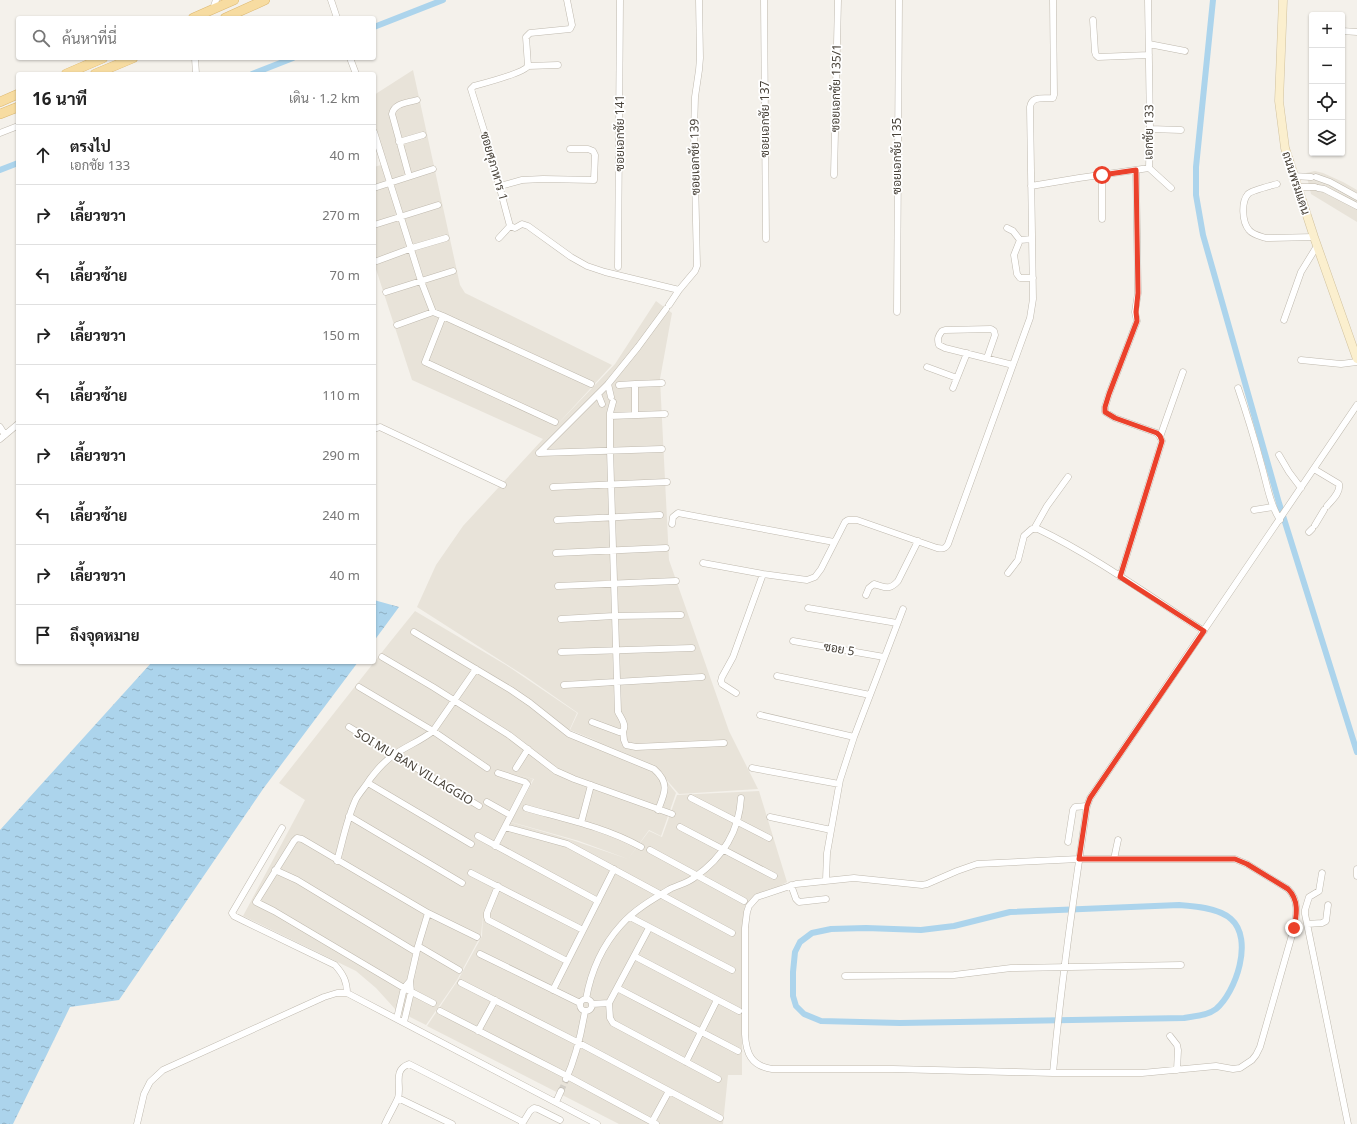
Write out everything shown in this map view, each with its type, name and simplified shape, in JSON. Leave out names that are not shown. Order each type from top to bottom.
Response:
[{"type":"main road","points":[[198,16],[234,0]]},
{"type":"main road","points":[[229,16],[265,0]]},
{"type":"main road","name":"ถนนพรมแดน","points":[[1283,0],[1279,101],[1285,148],[1293,176],[1357,360]]},
{"type":"main road","points":[[71,72],[98,60]]},
{"type":"main road","points":[[100,72],[128,60]]},
{"type":"main road","points":[[0,102],[16,95]]},
{"type":"main road","points":[[0,114],[16,107]]},
{"type":"street","points":[[331,0],[336,16]]},
{"type":"street","points":[[558,65],[528,66],[526,37],[527,34],[530,33],[570,29],[572,22],[567,0]]},
{"type":"street","name":"ซอยเอกชัย 141","points":[[618,267],[620,0]]},
{"type":"street","name":"ซอยเอกชัย 139","points":[[610,450],[539,453],[608,384],[695,271],[698,260],[694,125],[695,97],[700,58],[699,0]]},
{"type":"street","name":"ซอยเอกชัย 137","points":[[764,0],[766,238]]},
{"type":"street","name":"ซอยเอกชัย 135/1","points":[[834,175],[838,0]]},
{"type":"street","name":"ซอยเอกชัย 135","points":[[896,312],[899,0]]},
{"type":"street","points":[[703,563],[807,580],[815,577],[821,569],[845,522],[852,519],[943,549],[946,548],[1013,366],[1030,318],[1032,308],[1031,102],[1037,98],[1053,98],[1054,95],[1053,0]]},
{"type":"street","name":"เอกชัย 133","points":[[1031,186],[1149,168],[1150,129],[1148,0]]},
{"type":"street","points":[[1093,20],[1095,52],[1098,57],[1149,55]]},
{"type":"street","points":[[1345,31],[1357,32]]},
{"type":"street","points":[[1149,44],[1185,51]]},
{"type":"street","points":[[194,60],[196,72]]},
{"type":"street","points":[[351,60],[355,72]]},
{"type":"street","name":"ซอยศุภาหาร 1","points":[[510,226],[500,186],[471,89],[474,86],[525,70],[528,66]]},
{"type":"street","points":[[409,176],[398,142],[392,114],[393,109],[396,106],[417,100]]},
{"type":"street","points":[[0,133],[16,127]]},
{"type":"street","points":[[1150,129],[1181,130]]},
{"type":"street","points":[[398,142],[423,135]]},
{"type":"street","points":[[376,138],[412,248],[421,281],[433,312]]},
{"type":"street","points":[[500,186],[522,180],[594,180],[595,155],[593,151],[588,149],[570,149]]},
{"type":"street","points":[[1149,168],[1171,188]]},
{"type":"street","points":[[376,187],[433,169]]},
{"type":"street","points":[[1120,577],[1162,441],[1157,433],[1115,418],[1105,412],[1109,394],[1137,321],[1136,170]]},
{"type":"street","points":[[1102,175],[1102,219]]},
{"type":"street","points":[[1293,176],[1316,177],[1330,182],[1357,197]]},
{"type":"street","points":[[1316,177],[1318,188]]},
{"type":"street","points":[[1277,184],[1249,193],[1244,199],[1245,223],[1249,231],[1266,238],[1314,237]]},
{"type":"street","points":[[1298,187],[1318,188],[1334,193],[1357,206]]},
{"type":"street","points":[[376,224],[438,204]]},
{"type":"street","points":[[499,238],[510,226],[515,228],[522,224],[528,226],[571,257],[587,266],[604,272],[679,290]]},
{"type":"street","points":[[1006,228],[1013,231],[1020,240]]},
{"type":"street","points":[[377,260],[446,238]]},
{"type":"street","points":[[1020,240],[1032,239]]},
{"type":"street","points":[[1020,240],[1014,255],[1017,274],[1023,278],[1033,278]]},
{"type":"street","points":[[1284,320],[1301,272],[1317,246]]},
{"type":"street","points":[[386,292],[453,271]]},
{"type":"street","points":[[397,325],[433,312],[591,384]]},
{"type":"street","points":[[442,316],[425,362],[555,422]]},
{"type":"street","points":[[987,358],[995,334],[994,331],[986,328],[942,331],[938,336],[937,341],[939,345],[1013,366]]},
{"type":"street","points":[[953,388],[967,353]]},
{"type":"street","points":[[1301,360],[1341,364],[1357,360]]},
{"type":"street","points":[[927,368],[957,378]]},
{"type":"street","points":[[1160,436],[1183,372]]},
{"type":"street","points":[[619,385],[662,383]]},
{"type":"street","points":[[607,411],[612,399],[608,384]]},
{"type":"street","points":[[635,384],[635,415]]},
{"type":"street","points":[[1238,388],[1252,430],[1273,507],[1280,519]]},
{"type":"street","points":[[598,394],[607,411],[610,450],[616,682],[618,712],[624,724],[624,740],[626,745],[636,747],[724,743]]},
{"type":"street","points":[[1053,1073],[1070,923],[1087,806],[1090,798],[1357,406]]},
{"type":"street","points":[[607,411],[635,415],[665,414]]},
{"type":"street","points":[[0,427],[2,437],[16,426]]},
{"type":"street","points":[[376,428],[380,427],[503,485]]},
{"type":"street","points":[[610,450],[662,449]]},
{"type":"street","points":[[1279,455],[1288,472],[1301,488]]},
{"type":"street","points":[[1312,529],[1340,487],[1339,484],[1314,469]]},
{"type":"street","points":[[1008,573],[1018,560],[1024,536],[1034,529],[1047,506],[1068,477]]},
{"type":"street","points":[[552,488],[667,482]]},
{"type":"street","points":[[1254,510],[1273,507]]},
{"type":"street","points":[[672,524],[673,517],[678,513],[834,542]]},
{"type":"street","points":[[557,520],[660,515]]},
{"type":"street","points":[[1034,529],[1038,529],[1077,550],[1204,631]]},
{"type":"street","points":[[866,595],[869,588],[874,584],[891,588],[894,586],[918,541]]},
{"type":"street","points":[[556,553],[666,548]]},
{"type":"street","points":[[736,693],[722,684],[721,681],[733,657],[763,574]]},
{"type":"street","points":[[558,586],[676,581]]},
{"type":"street","points":[[808,608],[898,623]]},
{"type":"street","points":[[826,880],[827,853],[839,784],[854,737],[903,609]]},
{"type":"street","points":[[561,619],[614,616],[681,615]]},
{"type":"street","points":[[414,632],[530,703],[573,736],[654,769],[666,787],[658,810]]},
{"type":"street","name":"ซอย 5","points":[[793,642],[884,658]]},
{"type":"street","points":[[561,652],[692,648]]},
{"type":"street","points":[[382,657],[509,735],[556,770],[590,785],[672,814]]},
{"type":"street","points":[[337,861],[349,816],[357,798],[379,767],[394,754],[426,737],[433,731],[476,669]]},
{"type":"street","points":[[776,676],[870,695]]},
{"type":"street","points":[[564,685],[702,677]]},
{"type":"street","points":[[359,687],[433,731],[487,768]]},
{"type":"street","points":[[760,715],[854,737]]},
{"type":"street","points":[[592,722],[614,731],[623,731]]},
{"type":"street","name":"SOI MU BAN VILLAGGIO","points":[[349,727],[479,806]]},
{"type":"street","points":[[516,768],[528,749]]},
{"type":"street","points":[[752,768],[839,784]]},
{"type":"street","points":[[495,846],[510,814],[527,784],[498,773]]},
{"type":"street","points":[[368,783],[471,844]]},
{"type":"street","points":[[581,823],[590,785]]},
{"type":"street","points":[[691,798],[769,838]]},
{"type":"street","points":[[580,1003],[582,1000],[586,999],[594,969],[601,952],[622,924],[642,907],[698,875],[711,865],[724,850],[738,822],[741,798]]},
{"type":"street","points":[[487,802],[510,814]]},
{"type":"street","points":[[1068,842],[1074,807],[1087,806]]},
{"type":"street","points":[[526,808],[617,834],[640,847]]},
{"type":"street","points":[[349,816],[462,883]]},
{"type":"street","points":[[770,817],[831,830]]},
{"type":"street","points":[[505,827],[567,844],[732,933]]},
{"type":"street","points":[[680,827],[774,876]]},
{"type":"street","points":[[282,828],[232,913],[234,916],[335,965],[341,971],[346,980],[347,993]]},
{"type":"street","points":[[478,836],[598,900]]},
{"type":"street","points":[[433,1003],[411,992],[274,911],[256,902],[275,870],[294,841],[297,838],[302,839],[337,861],[428,913],[476,937]]},
{"type":"street","points":[[1114,859],[1118,840]]},
{"type":"street","points":[[650,850],[744,901]]},
{"type":"street","points":[[1079,859],[1235,859],[1247,864],[1294,894],[1297,911],[1294,928],[1260,1047],[1252,1060],[1240,1068],[1216,1066],[1142,1073],[772,1069],[755,1063],[748,1052],[745,1034],[745,928],[749,906],[757,897],[792,885],[826,880],[854,878],[922,885],[977,864],[1079,859]]},
{"type":"street","points":[[552,990],[614,869]]},
{"type":"street","points":[[1357,869],[1357,876]]},
{"type":"street","points":[[275,870],[296,880],[417,949],[459,970]]},
{"type":"street","points":[[471,872],[583,930]]},
{"type":"street","points":[[1322,873],[1319,891],[1310,895],[1305,914],[1348,1124]]},
{"type":"street","points":[[792,885],[796,899],[800,902],[826,899]]},
{"type":"street","points":[[498,886],[488,913],[488,920],[567,961]]},
{"type":"street","points":[[1307,924],[1322,923],[1326,921],[1328,905]]},
{"type":"street","points":[[404,1022],[411,992],[410,981],[417,949],[428,913]]},
{"type":"street","points":[[630,917],[732,970]]},
{"type":"street","points":[[649,928],[609,1003],[610,1018],[613,1023],[718,1079]]},
{"type":"street","points":[[480,954],[580,1003]]},
{"type":"street","points":[[634,956],[739,1012]]},
{"type":"street","points":[[845,976],[954,974],[1011,968],[1181,965]]},
{"type":"street","points":[[397,1018],[404,988],[410,981]]},
{"type":"street","points":[[460,983],[579,1043],[720,1118]]},
{"type":"street","points":[[617,988],[738,1051]]},
{"type":"street","points":[[138,1124],[144,1094],[150,1082],[163,1070],[324,997],[336,993],[347,993],[397,1018],[556,1102],[583,1121],[596,1124]]},
{"type":"street","points":[[586,999],[591,1001],[592,1004]]},
{"type":"street","points":[[478,1031],[494,1000]]},
{"type":"street","points":[[686,1062],[717,1000]]},
{"type":"street","points":[[580,1003],[580,1008],[586,1011]]},
{"type":"street","points":[[592,1004],[609,1003]]},
{"type":"street","points":[[586,1011],[591,1009],[592,1004]]},
{"type":"street","points":[[440,1011],[654,1123],[669,1091]]},
{"type":"street","points":[[566,1078],[579,1043],[586,1011]]},
{"type":"street","points":[[1170,1036],[1177,1045],[1177,1070]]},
{"type":"street","points":[[385,1124],[398,1098],[398,1077],[405,1066],[409,1064],[523,1123],[530,1111],[534,1108],[560,1120]]},
{"type":"street","points":[[556,1102],[561,1091]]},
{"type":"street","points":[[398,1098],[452,1124]]},
{"type":"shaded area","points":[[413,70],[460,285],[465,293],[612,365],[555,427],[615,364],[656,301],[672,313],[660,379],[669,560],[729,731],[758,789],[679,794],[651,762],[676,793],[661,836],[649,830],[628,859],[649,831],[662,837],[677,795],[759,791],[787,882],[745,905],[742,962],[742,1075],[728,1075],[723,1124],[619,1124],[427,1026],[458,980],[482,936],[483,914],[481,935],[457,980],[426,1025],[396,1010],[376,988],[356,971],[243,916],[305,800],[279,783],[373,664],[376,664],[376,660],[415,611],[506,665],[577,713],[569,731],[600,742],[570,730],[578,713],[525,676],[417,607],[436,565],[463,526],[543,439],[412,380],[376,269],[376,166],[381,165],[376,149],[376,94]],"holes":[[[516,774],[534,779],[511,822],[579,841],[628,859],[572,840],[510,822],[533,779]]]},
{"type":"shaded area","points":[[1315,171],[1343,182],[1357,190],[1357,222],[1311,194],[1306,173]]},
{"type":"water","points":[[376,601],[399,607],[376,638]]},
{"type":"water","points":[[150,664],[357,664],[263,789],[119,1000],[70,1007],[13,1124],[0,1124],[0,830]]},
{"type":"waterway","points":[[376,26],[443,0]]},
{"type":"waterway","points":[[1213,0],[1196,167],[1196,195],[1203,235],[1279,503],[1357,752]]},
{"type":"waterway","points":[[257,72],[288,60]]},
{"type":"waterway","points":[[0,170],[16,164]]},
{"type":"waterway","points":[[1179,905],[1206,908],[1226,915],[1238,928],[1241,939],[1242,952],[1240,965],[1230,991],[1216,1009],[1205,1014],[1184,1018],[900,1023],[821,1021],[804,1014],[796,1006],[793,996],[795,952],[800,942],[812,933],[831,929],[866,928],[921,930],[954,926],[1010,912],[1179,905]]},
{"type":"tunnel","points":[[561,1091],[566,1080]]},
{"type":"route","points":[[1102,175],[1136,170],[1137,200],[1137,321],[1109,394],[1105,412],[1115,418],[1157,433],[1162,441],[1120,577],[1204,631],[1090,798],[1087,806],[1079,859],[1235,859],[1247,864],[1294,894],[1297,911],[1294,928]]}]
